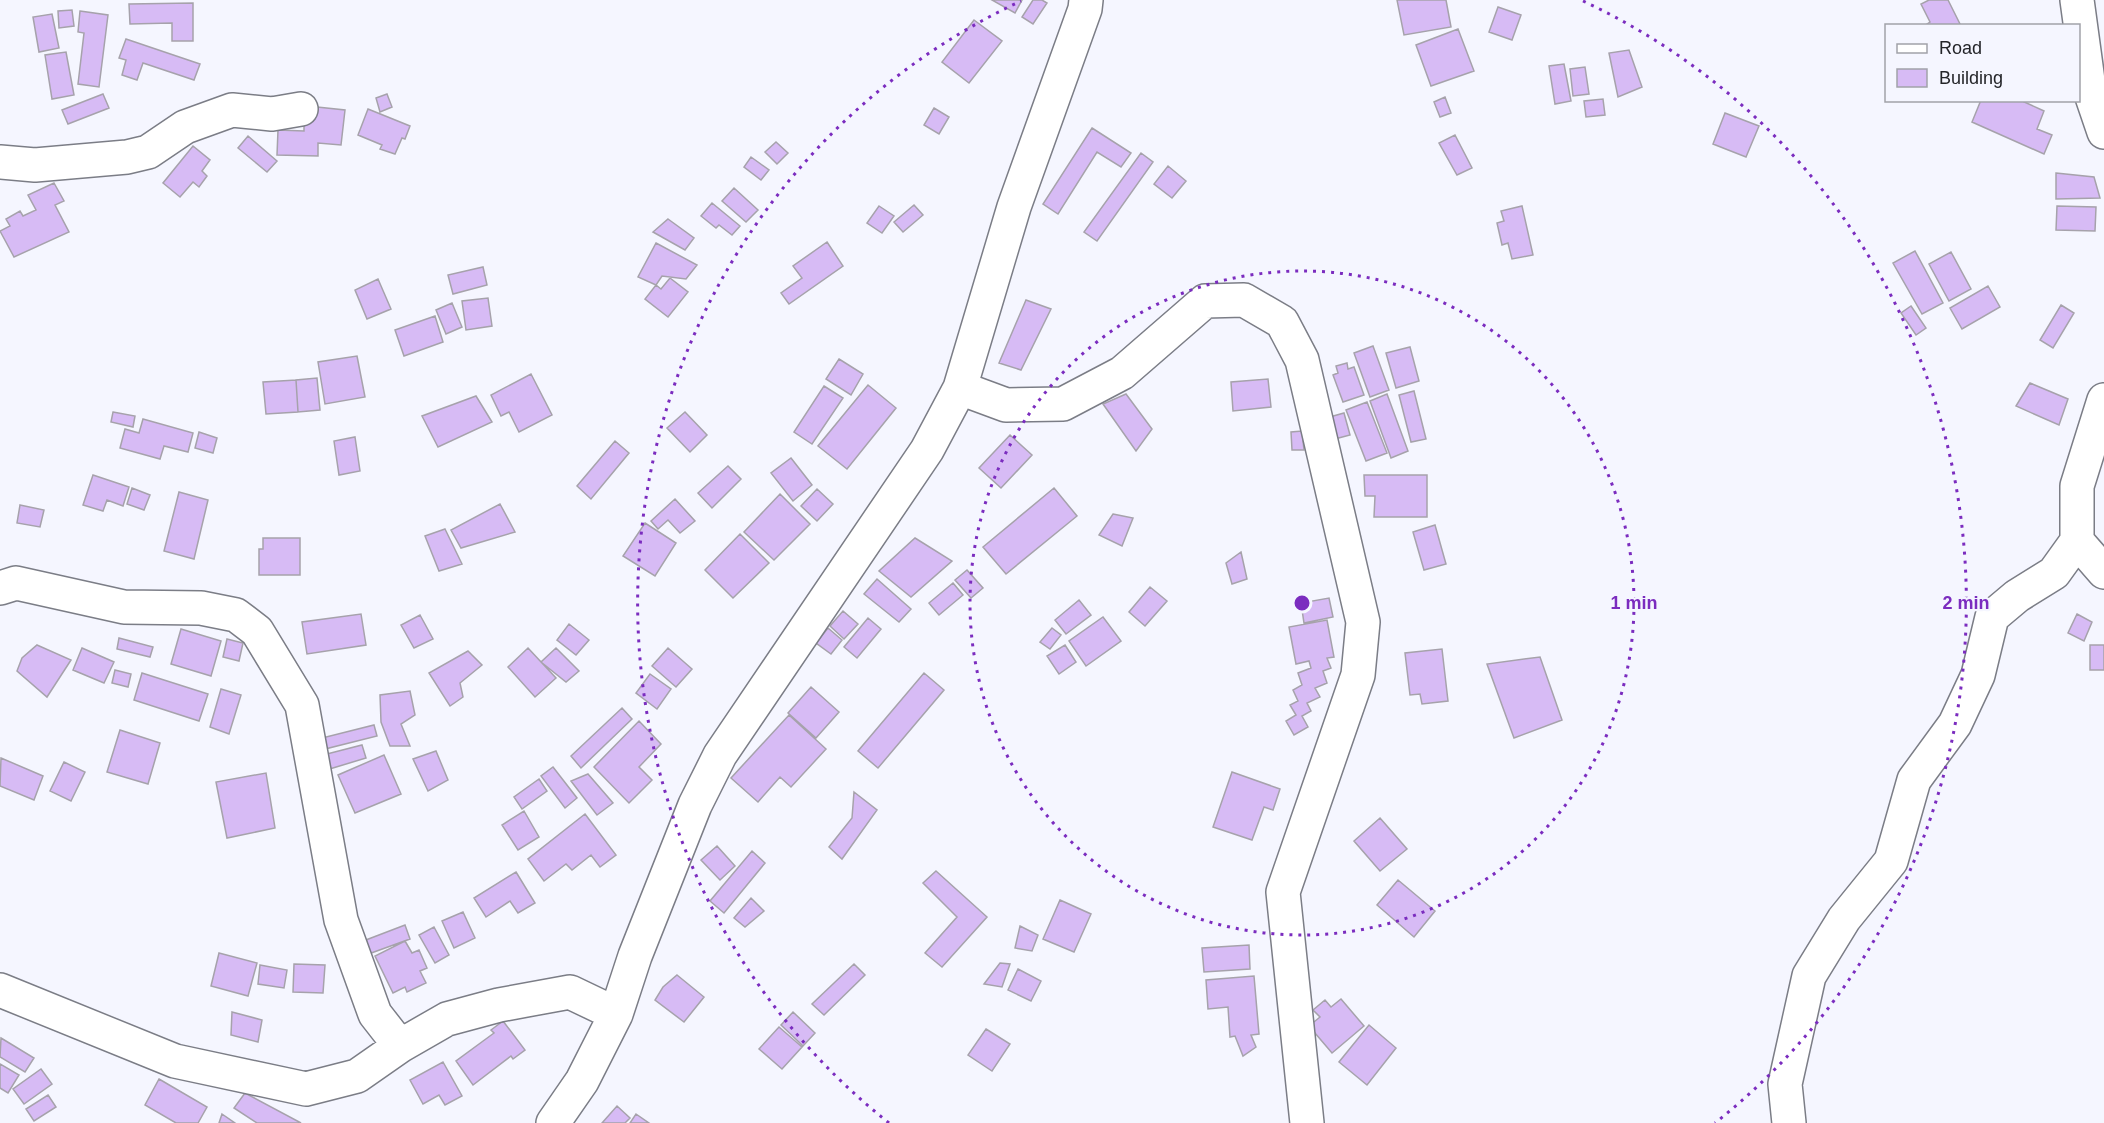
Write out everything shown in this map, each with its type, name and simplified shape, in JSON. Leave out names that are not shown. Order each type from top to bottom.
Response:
[{"type":"street","points":[[553,1123],[582,1081],[616,1014],[635,956],[695,805],[720,755],[927,450],[960,388],[1014,207],[1085,9],[1086,0]]},
{"type":"street","points":[[2077,0],[2089,88],[2104,132]]},
{"type":"street","points":[[0,162],[35,165],[127,157],[148,152],[185,128],[232,110],[272,114],[301,109]]},
{"type":"street","points":[[960,388],[1006,405],[1063,404],[1122,373],[1205,301],[1244,300],[1282,322],[1302,360],[1363,622],[1358,675],[1283,892],[1307,1123]]},
{"type":"street","points":[[1789,1123],[1785,1084],[1809,976],[1844,919],[1890,861],[1914,780],[1956,724],[1978,675],[1992,617],[2017,596],[2054,573],[2077,541],[2077,486],[2104,400]]},
{"type":"street","points":[[2077,541],[2104,572]]},
{"type":"street","points":[[0,588],[16,583],[124,607],[201,608],[236,615],[257,631],[302,705],[341,920],[375,1014],[400,1047]]},
{"type":"street","points":[[0,990],[175,1061],[306,1089],[357,1076],[447,1019],[499,1005],[570,992],[616,1014]]},
{"type":"building","points":[[992,0],[1022,0],[1015,13]]},
{"type":"building","points":[[1033,0],[1042,0],[1047,3],[1033,24],[1022,17]]},
{"type":"building","points":[[1397,0],[1446,0],[1451,27],[1404,35]]},
{"type":"building","points":[[1929,0],[1948,0],[1960,24],[1927,24],[1930,22],[1921,4]]},
{"type":"building","points":[[193,3],[193,41],[172,41],[172,23],[130,24],[129,4]]},
{"type":"building","points":[[1498,7],[1521,15],[1512,40],[1489,32]]},
{"type":"building","points":[[72,10],[74,26],[59,28],[58,11]]},
{"type":"building","points":[[80,11],[108,15],[99,87],[78,84],[84,33],[78,32]]},
{"type":"building","points":[[52,14],[59,48],[39,52],[33,17]]},
{"type":"building","points":[[974,20],[1002,41],[969,83],[942,62]]},
{"type":"building","points":[[1458,29],[1474,71],[1431,86],[1416,45]]},
{"type":"building","points":[[126,39],[200,64],[194,80],[143,63],[137,80],[122,75],[126,60],[119,58]]},
{"type":"building","points":[[1629,50],[1642,87],[1618,97],[1609,53]]},
{"type":"building","points":[[66,52],[74,95],[52,99],[45,55]]},
{"type":"building","points":[[1564,64],[1571,101],[1555,104],[1549,66]]},
{"type":"building","points":[[1585,67],[1589,94],[1573,96],[1570,69]]},
{"type":"building","points":[[103,94],[109,108],[68,124],[62,110]]},
{"type":"building","points":[[387,94],[392,107],[380,112],[376,98]]},
{"type":"building","points":[[1445,97],[1451,113],[1440,117],[1434,102]]},
{"type":"building","points":[[1603,99],[1605,115],[1586,117],[1584,101]]},
{"type":"building","points":[[1980,102],[2024,102],[2044,111],[2037,129],[2052,135],[2044,154],[1972,122]]},
{"type":"building","points":[[317,107],[345,110],[341,145],[318,143],[318,156],[277,155],[278,130],[304,131],[304,116],[316,116]]},
{"type":"building","points":[[934,108],[949,117],[939,134],[924,125]]},
{"type":"building","points":[[368,109],[410,126],[395,154],[380,149],[382,145],[358,135]]},
{"type":"building","points":[[1725,113],[1759,126],[1746,157],[1713,144]]},
{"type":"building","points":[[1092,128],[1131,153],[1121,167],[1097,152],[1058,214],[1043,204]]},
{"type":"building","points":[[1455,135],[1472,168],[1457,175],[1439,143]]},
{"type":"building","points":[[248,136],[277,161],[267,172],[238,148]]},
{"type":"building","points":[[776,142],[788,153],[777,164],[765,152]]},
{"type":"building","points":[[193,146],[210,160],[202,171],[207,176],[199,187],[193,182],[180,197],[163,183]]},
{"type":"building","points":[[1141,153],[1153,162],[1097,241],[1084,232]]},
{"type":"building","points":[[751,157],[769,170],[761,180],[744,167]]},
{"type":"building","points":[[1168,166],[1186,181],[1172,198],[1154,184]]},
{"type":"building","points":[[2056,173],[2094,177],[2100,198],[2056,199]]},
{"type":"building","points":[[54,183],[64,201],[55,205],[69,232],[14,257],[0,231],[10,226],[6,219],[20,211],[23,216],[36,210],[28,195]]},
{"type":"building","points":[[734,188],[758,210],[746,222],[722,201]]},
{"type":"building","points":[[712,203],[740,226],[732,235],[719,225],[716,228],[701,216]]},
{"type":"building","points":[[914,205],[923,215],[903,232],[894,222]]},
{"type":"building","points":[[879,206],[894,216],[882,233],[867,223]]},
{"type":"building","points":[[1522,206],[1533,255],[1512,259],[1508,243],[1502,245],[1497,223],[1504,221],[1501,211]]},
{"type":"building","points":[[2057,206],[2096,207],[2095,231],[2056,230]]},
{"type":"building","points":[[668,219],[694,238],[685,250],[653,232]]},
{"type":"building","points":[[827,242],[843,266],[789,304],[781,293],[802,278],[793,266]]},
{"type":"building","points":[[656,243],[697,265],[686,279],[662,276],[656,285],[638,277]]},
{"type":"building","points":[[1915,251],[1943,303],[1922,314],[1893,263]]},
{"type":"building","points":[[1951,252],[1971,289],[1949,301],[1929,264]]},
{"type":"building","points":[[483,267],[487,285],[453,294],[448,275]]},
{"type":"building","points":[[670,278],[688,292],[668,317],[645,299],[656,285],[661,289]]},
{"type":"building","points":[[378,279],[391,309],[367,319],[355,290]]},
{"type":"building","points":[[1988,286],[2000,307],[1962,329],[1950,308]]},
{"type":"building","points":[[488,298],[492,326],[466,330],[462,301]]},
{"type":"building","points":[[1026,300],[1051,309],[1021,370],[999,363]]},
{"type":"building","points":[[452,303],[462,327],[446,334],[436,310]]},
{"type":"building","points":[[2061,305],[2074,313],[2053,348],[2040,340]]},
{"type":"building","points":[[1911,306],[1926,328],[1916,335],[1901,313]]},
{"type":"building","points":[[435,316],[443,342],[404,356],[395,330]]},
{"type":"building","points":[[1373,346],[1389,390],[1370,397],[1354,353]]},
{"type":"building","points":[[1410,347],[1419,381],[1396,388],[1386,353]]},
{"type":"building","points":[[357,356],[365,397],[325,404],[318,362]]},
{"type":"building","points":[[839,359],[863,374],[851,395],[826,379]]},
{"type":"building","points":[[1347,363],[1348,369],[1354,367],[1364,395],[1343,402],[1333,375],[1338,373],[1336,366]]},
{"type":"building","points":[[531,374],[552,415],[519,432],[509,412],[501,416],[491,395]]},
{"type":"building","points":[[317,378],[320,410],[298,412],[296,380]]},
{"type":"building","points":[[1268,379],[1271,407],[1233,411],[1231,382]]},
{"type":"building","points":[[296,380],[298,412],[266,414],[263,382]]},
{"type":"building","points":[[2030,383],[2068,399],[2059,425],[2016,406]]},
{"type":"building","points":[[868,385],[896,408],[847,469],[818,446]]},
{"type":"building","points":[[824,386],[843,398],[812,444],[794,432]]},
{"type":"building","points":[[1414,391],[1426,439],[1411,442],[1399,395]]},
{"type":"building","points":[[1126,394],[1152,429],[1136,451],[1103,404]]},
{"type":"building","points":[[1387,394],[1408,451],[1391,458],[1370,401]]},
{"type":"building","points":[[476,396],[492,422],[438,447],[422,416]]},
{"type":"building","points":[[1367,402],[1387,453],[1366,461],[1346,410]]},
{"type":"building","points":[[113,412],[135,416],[133,427],[111,422]]},
{"type":"building","points":[[685,412],[707,435],[690,452],[667,428]]},
{"type":"building","points":[[1344,413],[1350,435],[1331,440],[1326,418]]},
{"type":"building","points":[[143,419],[193,433],[188,452],[164,446],[160,459],[120,448],[125,429],[139,433]]},
{"type":"building","points":[[1302,431],[1304,450],[1292,450],[1291,432]]},
{"type":"building","points":[[199,432],[217,438],[213,453],[195,448]]},
{"type":"building","points":[[1010,435],[1032,455],[1001,488],[979,468]]},
{"type":"building","points":[[355,437],[360,471],[339,475],[334,441]]},
{"type":"building","points":[[615,441],[629,453],[591,499],[577,486]]},
{"type":"building","points":[[791,458],[812,485],[793,501],[771,473]]},
{"type":"building","points":[[728,466],[741,479],[712,508],[698,493]]},
{"type":"building","points":[[93,475],[129,487],[123,506],[107,500],[103,511],[83,505]]},
{"type":"building","points":[[1364,475],[1427,475],[1427,517],[1374,517],[1375,496],[1365,496]]},
{"type":"building","points":[[132,488],[150,495],[144,510],[127,504]]},
{"type":"building","points":[[1054,488],[1077,516],[1006,574],[983,547]]},
{"type":"building","points":[[817,489],[833,504],[817,521],[801,506]]},
{"type":"building","points":[[179,492],[208,500],[194,559],[164,551]]},
{"type":"building","points":[[780,494],[810,524],[774,560],[744,532]]},
{"type":"building","points":[[675,499],[695,521],[680,533],[668,520],[658,529],[651,521]]},
{"type":"building","points":[[500,504],[515,532],[461,548],[451,530]]},
{"type":"building","points":[[20,505],[44,510],[40,527],[17,523]]},
{"type":"building","points":[[1113,514],[1133,518],[1122,546],[1099,535]]},
{"type":"building","points":[[645,523],[676,543],[655,576],[623,556]]},
{"type":"building","points":[[1435,525],[1446,564],[1424,570],[1413,532]]},
{"type":"building","points":[[445,529],[462,564],[439,571],[425,536]]},
{"type":"building","points":[[740,534],[769,563],[733,598],[705,570]]},
{"type":"building","points":[[263,538],[300,538],[300,575],[259,575],[259,549],[263,549]]},
{"type":"building","points":[[915,538],[952,561],[911,597],[879,571]]},
{"type":"building","points":[[1241,552],[1247,579],[1232,584],[1226,563]]},
{"type":"building","points":[[967,570],[983,588],[971,598],[955,580]]},
{"type":"building","points":[[877,579],[911,609],[899,622],[864,594]]},
{"type":"building","points":[[953,583],[963,595],[939,615],[929,603]]},
{"type":"building","points":[[1150,587],[1167,601],[1145,626],[1129,612]]},
{"type":"building","points":[[1329,598],[1333,617],[1304,623],[1301,603]]},
{"type":"building","points":[[1079,600],[1091,615],[1066,634],[1055,620]]},
{"type":"building","points":[[843,611],[858,624],[844,639],[830,626]]},
{"type":"building","points":[[361,614],[366,645],[307,654],[302,622]]},
{"type":"building","points":[[2077,614],[2092,622],[2084,641],[2068,633]]},
{"type":"building","points":[[420,615],[433,639],[414,648],[401,625]]},
{"type":"building","points":[[1103,617],[1121,641],[1086,666],[1069,641]]},
{"type":"building","points":[[868,618],[881,629],[857,658],[844,647]]},
{"type":"building","points":[[1327,620],[1334,657],[1327,658],[1331,668],[1323,671],[1327,683],[1315,688],[1320,697],[1307,703],[1311,711],[1302,716],[1308,727],[1294,735],[1286,721],[1296,715],[1290,705],[1298,701],[1293,690],[1302,685],[1298,673],[1311,668],[1309,661],[1296,664],[1289,627]]},
{"type":"building","points":[[569,624],[589,640],[576,655],[557,640]]},
{"type":"building","points":[[828,628],[842,640],[831,654],[816,643]]},
{"type":"building","points":[[1052,628],[1061,635],[1050,649],[1040,642]]},
{"type":"building","points":[[181,629],[221,641],[211,676],[171,664]]},
{"type":"building","points":[[119,638],[153,647],[150,657],[117,649]]},
{"type":"building","points":[[227,639],[243,643],[239,661],[223,657]]},
{"type":"building","points":[[37,645],[71,660],[47,697],[17,671],[22,658]]},
{"type":"building","points":[[1065,645],[1076,662],[1059,674],[1047,656]]},
{"type":"building","points":[[2090,645],[2104,645],[2104,670],[2090,670]]},
{"type":"building","points":[[82,648],[114,662],[104,683],[73,670]]},
{"type":"building","points":[[528,648],[556,678],[535,697],[508,667]]},
{"type":"building","points":[[556,648],[579,671],[566,682],[541,662]]},
{"type":"building","points":[[668,648],[692,669],[676,687],[652,666]]},
{"type":"building","points":[[1442,649],[1448,701],[1422,704],[1420,694],[1410,695],[1405,653]]},
{"type":"building","points":[[468,651],[482,665],[460,683],[463,697],[450,706],[429,673]]},
{"type":"building","points":[[1540,657],[1562,720],[1514,738],[1487,664]]},
{"type":"building","points":[[115,670],[131,674],[128,687],[112,683]]},
{"type":"building","points":[[142,673],[208,694],[199,721],[134,700]]},
{"type":"building","points":[[924,673],[944,690],[878,768],[858,751]]},
{"type":"building","points":[[650,674],[671,689],[657,709],[636,693]]},
{"type":"building","points":[[811,687],[839,712],[816,738],[788,713]]},
{"type":"building","points":[[221,689],[241,695],[229,734],[210,727]]},
{"type":"building","points":[[410,691],[415,715],[401,724],[410,746],[390,746],[381,722],[380,695]]},
{"type":"building","points":[[622,708],[632,719],[581,768],[571,756]]},
{"type":"building","points":[[789,715],[826,749],[791,787],[780,777],[758,802],[731,778]]},
{"type":"building","points":[[639,721],[661,744],[639,767],[652,780],[629,803],[594,767]]},
{"type":"building","points":[[374,725],[377,736],[325,749],[322,738]]},
{"type":"building","points":[[120,730],[160,743],[148,784],[107,772]]},
{"type":"building","points":[[362,745],[366,758],[323,771],[319,756]]},
{"type":"building","points":[[436,751],[448,780],[428,791],[413,759]]},
{"type":"building","points":[[384,755],[401,794],[355,813],[338,775]]},
{"type":"building","points":[[1,758],[43,776],[34,800],[0,786]]},
{"type":"building","points":[[64,762],[85,772],[71,801],[50,791]]},
{"type":"building","points":[[553,767],[577,798],[565,808],[541,776]]},
{"type":"building","points":[[1232,772],[1280,789],[1273,810],[1264,807],[1252,840],[1213,827]]},
{"type":"building","points":[[266,773],[275,828],[227,838],[216,782]]},
{"type":"building","points":[[588,774],[613,803],[597,815],[571,781]]},
{"type":"building","points":[[539,779],[547,791],[522,809],[514,797]]},
{"type":"building","points":[[854,792],[877,810],[842,859],[829,847],[852,818]]},
{"type":"building","points":[[524,811],[539,837],[518,850],[502,825]]},
{"type":"building","points":[[585,814],[616,855],[600,867],[591,855],[572,870],[566,864],[544,881],[528,859]]},
{"type":"building","points":[[1380,818],[1407,849],[1380,871],[1354,841]]},
{"type":"building","points":[[717,846],[735,866],[720,880],[701,860]]},
{"type":"building","points":[[752,851],[765,863],[724,913],[710,901]]},
{"type":"building","points":[[936,871],[987,917],[942,967],[925,953],[957,917],[923,883]]},
{"type":"building","points":[[516,872],[535,903],[518,913],[510,901],[486,917],[474,898]]},
{"type":"building","points":[[1398,880],[1435,911],[1414,937],[1377,905]]},
{"type":"building","points":[[751,898],[764,911],[745,927],[734,918]]},
{"type":"building","points":[[1060,900],[1091,914],[1074,952],[1043,939]]},
{"type":"building","points":[[463,912],[475,938],[454,948],[442,921]]},
{"type":"building","points":[[405,925],[410,939],[363,956],[358,943]]},
{"type":"building","points":[[1020,926],[1038,935],[1032,951],[1015,948]]},
{"type":"building","points":[[434,927],[449,955],[435,963],[419,935]]},
{"type":"building","points":[[405,941],[412,953],[419,950],[427,968],[420,971],[426,983],[407,992],[405,987],[393,993],[375,956]]},
{"type":"building","points":[[1249,945],[1250,969],[1204,972],[1202,948]]},
{"type":"building","points":[[219,953],[257,963],[248,996],[211,986]]},
{"type":"building","points":[[1000,963],[1010,964],[1002,987],[984,984]]},
{"type":"building","points":[[294,964],[325,965],[323,993],[293,992]]},
{"type":"building","points":[[854,964],[865,975],[824,1015],[812,1004]]},
{"type":"building","points":[[260,965],[287,970],[284,988],[258,984]]},
{"type":"building","points":[[1018,969],[1041,981],[1031,1001],[1008,990]]},
{"type":"building","points":[[677,975],[704,997],[684,1022],[655,1000],[663,987]]},
{"type":"building","points":[[1254,976],[1259,1034],[1251,1035],[1256,1047],[1243,1056],[1235,1036],[1230,1037],[1228,1007],[1208,1009],[1206,980]]},
{"type":"building","points":[[1341,999],[1364,1026],[1332,1053],[1309,1026],[1320,1017],[1313,1010],[1325,1000],[1331,1007]]},
{"type":"building","points":[[232,1012],[262,1020],[258,1042],[231,1035]]},
{"type":"building","points":[[793,1012],[815,1033],[803,1046],[781,1025]]},
{"type":"building","points":[[503,1021],[525,1050],[513,1059],[511,1056],[473,1085],[456,1061],[494,1033],[491,1030]]},
{"type":"building","points":[[1369,1025],[1396,1048],[1367,1085],[1339,1062]]},
{"type":"building","points":[[779,1027],[802,1047],[782,1069],[759,1049]]},
{"type":"building","points":[[986,1029],[1010,1044],[992,1071],[968,1055]]},
{"type":"building","points":[[1,1038],[34,1058],[25,1072],[0,1057]]},
{"type":"building","points":[[443,1062],[462,1096],[445,1105],[439,1095],[423,1104],[410,1080]]},
{"type":"building","points":[[0,1064],[19,1075],[8,1093],[0,1088]]},
{"type":"building","points":[[41,1069],[52,1084],[24,1104],[13,1089]]},
{"type":"building","points":[[159,1079],[207,1107],[198,1123],[176,1123],[145,1105]]},
{"type":"building","points":[[245,1093],[301,1123],[257,1123],[234,1108]]},
{"type":"building","points":[[48,1095],[56,1107],[34,1121],[26,1109]]},
{"type":"building","points":[[617,1106],[630,1118],[625,1123],[602,1123]]},
{"type":"building","points":[[222,1114],[235,1123],[219,1123]]},
{"type":"building","points":[[636,1114],[649,1123],[630,1123]]}]
